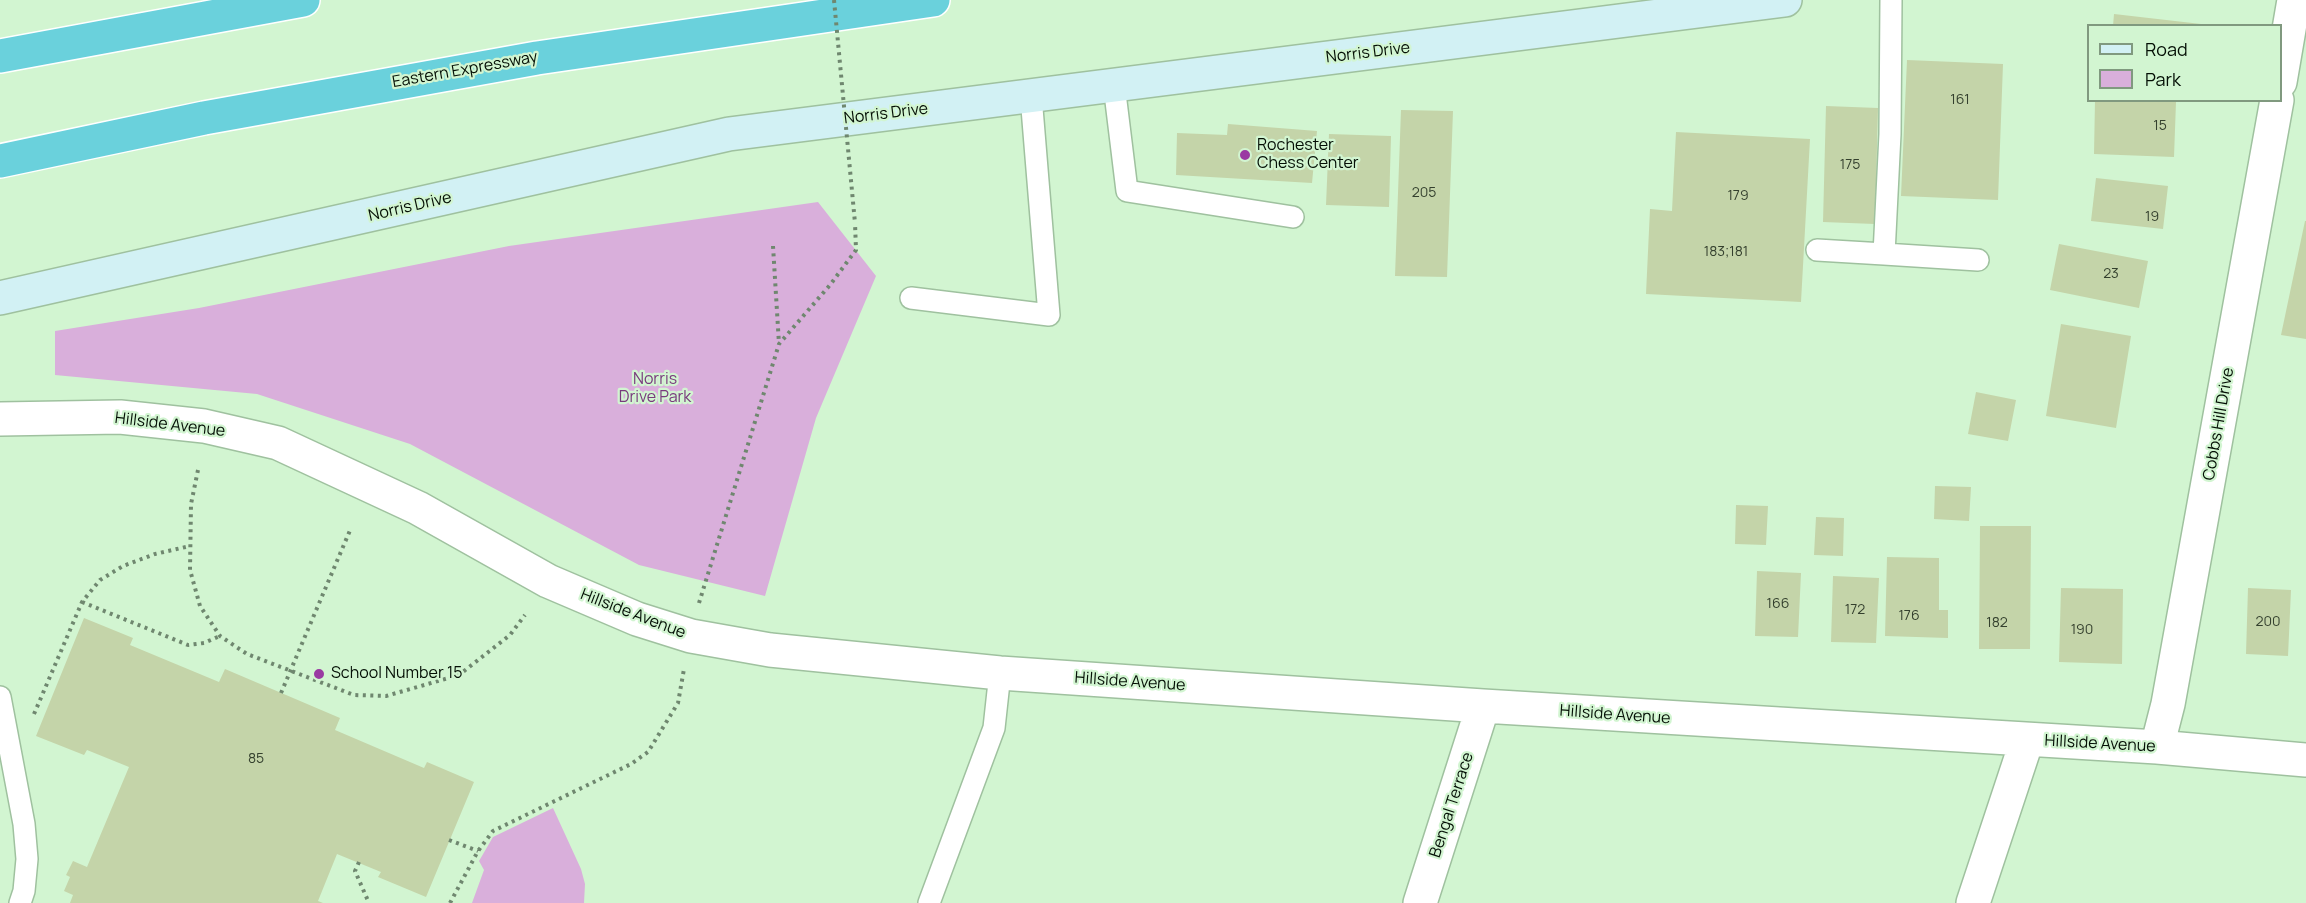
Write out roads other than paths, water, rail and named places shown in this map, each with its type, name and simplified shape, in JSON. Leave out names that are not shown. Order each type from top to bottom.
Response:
[{"type":"highway","points":[[0,56],[303,0]]},
{"type":"highway","name":"Eastern Expressway","points":[[0,161],[204,118],[537,58],[933,0]]},
{"type":"street","name":"Norris Drive","points":[[0,298],[729,134],[1785,0]]},
{"type":"street","points":[[2282,70],[2294,0]]},
{"type":"street","name":"Cobbs Hill Drive","points":[[2157,747],[2168,704],[2277,102]]},
{"type":"street","name":"Hillside Avenue","points":[[0,419],[120,417],[204,426],[278,443],[417,508],[548,581],[637,619],[691,636],[770,650],[1000,673],[1483,706],[2157,747],[2306,760]]},
{"type":"street","name":"Bengal Terrace","points":[[1420,903],[1483,706]]},
{"type":"street","points":[[1973,903],[2027,740]]},
{"type":"lane","points":[[1884,254],[1890,134],[1891,0]]},
{"type":"lane","points":[[1114,86],[1126,191],[1293,217]]},
{"type":"lane","points":[[911,298],[1049,315],[1031,96]]},
{"type":"lane","points":[[1817,250],[1978,260]]},
{"type":"lane","points":[[929,903],[994,728],[1000,673]]},
{"type":"lane","points":[[0,697],[24,824],[27,859],[24,891],[20,903]]},
{"type":"place","name":"Rochester Chess Center","points":[[1245,155]]},
{"type":"place","name":"School Number 15","points":[[319,674]]},
{"type":"park label","name":"Norris Drive Park","points":[[655,389]]}]
